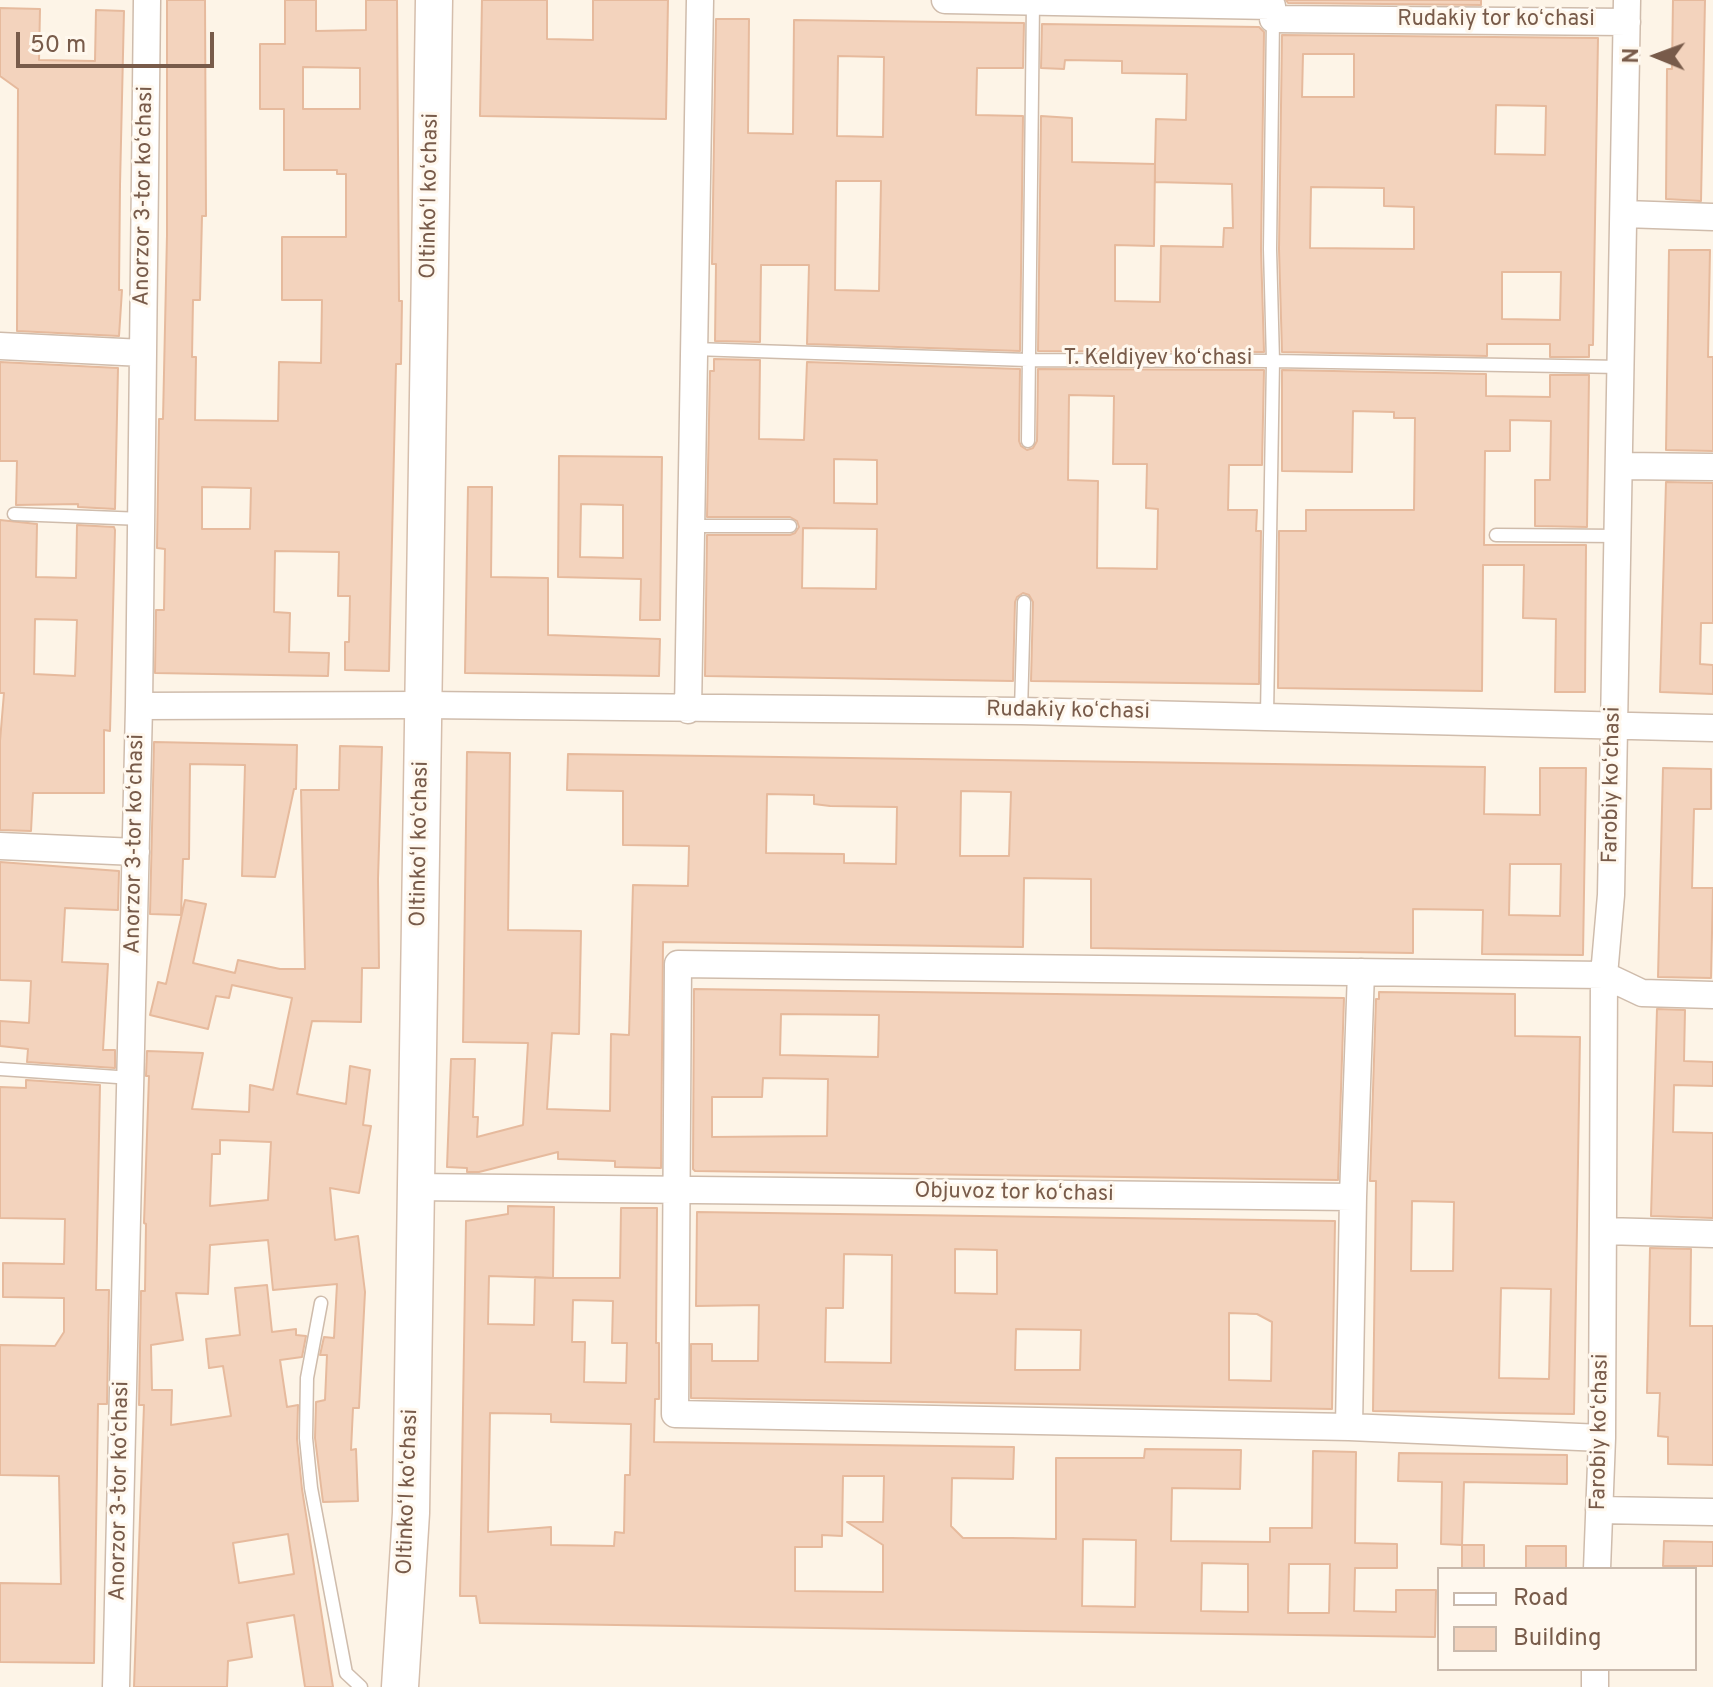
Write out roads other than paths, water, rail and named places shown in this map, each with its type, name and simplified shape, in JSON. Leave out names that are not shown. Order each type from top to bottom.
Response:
[{"type":"main road","name":"Oltinkoʻl koʻchasi","points":[[399,1687],[411,1513],[434,0]]},
{"type":"street","name":"Anorzor 3-tor koʻchasi","points":[[116,1687],[143,519],[147,0]]},
{"type":"street","points":[[688,710],[700,0]]},
{"type":"street","name":"Rudakiy tor koʻchasi","points":[[945,0],[1272,6],[1273,19],[1627,11]]},
{"type":"street","name":"Farobiy koʻchasi","points":[[1597,1567],[1602,1438],[1604,975],[1611,895],[1627,11]]},
{"type":"street","points":[[1624,214],[1713,217]]},
{"type":"street","points":[[0,346],[143,353]]},
{"type":"street","points":[[1620,466],[1713,467]]},
{"type":"street","name":"Rudakiy koʻchasi","points":[[139,706],[423,705],[1021,711],[1267,715],[1614,728],[1713,728]]},
{"type":"street","points":[[0,846],[136,852]]},
{"type":"street","points":[[1602,1438],[1349,1427],[675,1414],[678,964],[1604,975],[1642,993],[1713,995]]},
{"type":"street","points":[[1349,1427],[1361,972]]},
{"type":"street","name":"Objuvoz tor koʻchasi","points":[[414,1187],[1353,1197]]},
{"type":"street","points":[[1604,1231],[1713,1234]]},
{"type":"street","points":[[1599,1510],[1713,1512]]},
{"type":"lane","points":[[1028,441],[1033,2]]},
{"type":"lane","points":[[1267,715],[1273,361],[1270,249],[1273,19]]},
{"type":"lane","name":"T. Keldiyev koʻchasi","points":[[694,349],[1028,360],[1621,367]]},
{"type":"lane","points":[[14,514],[143,519]]},
{"type":"lane","points":[[689,526],[790,526]]},
{"type":"lane","points":[[1496,535],[1619,536]]},
{"type":"lane","points":[[1021,711],[1024,602]]},
{"type":"lane","points":[[0,1069],[132,1078]]},
{"type":"lane","points":[[321,1303],[307,1378],[307,1451],[329,1592],[346,1673],[361,1687]]}]
